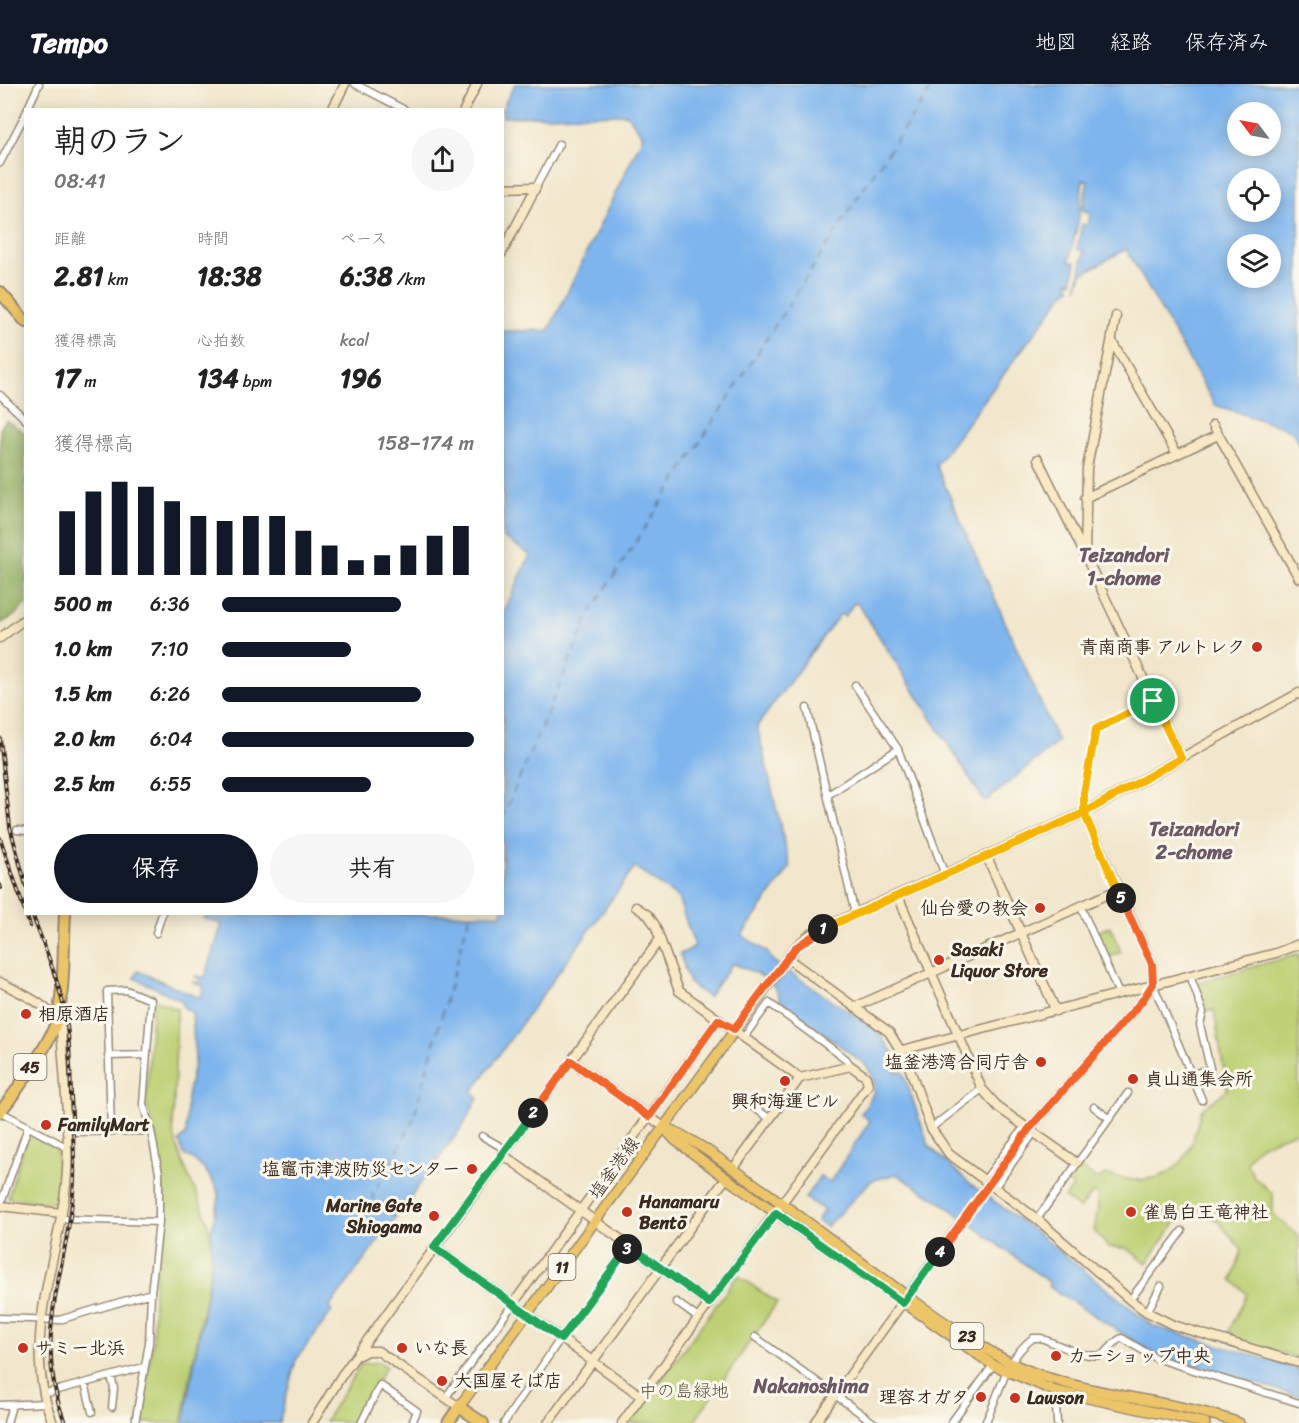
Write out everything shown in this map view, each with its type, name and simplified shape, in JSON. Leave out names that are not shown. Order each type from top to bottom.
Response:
[{"type":"highway","points":[[0,292],[24,319]]},
{"type":"highway","name":"45","points":[[0,1112],[26,1074],[57,1019],[63,978],[65,915]]},
{"type":"highway","points":[[448,1423],[459,1407],[483,1423]]},
{"type":"main road","name":"塩釜港線","points":[[459,1407],[784,961],[810,935],[1084,813],[1181,758]]},
{"type":"main road","name":"23","points":[[664,1127],[680,1134],[782,1204],[993,1365],[1008,1366],[1059,1381],[1164,1402],[1223,1421],[1239,1423]]},
{"type":"main road","name":"23","points":[[664,1127],[675,1140],[776,1213],[997,1356],[1008,1366],[1055,1391],[1205,1423]]},
{"type":"street","points":[[27,108],[39,84]]},
{"type":"street","points":[[333,108],[345,84]]},
{"type":"street","points":[[355,84],[401,108]]},
{"type":"street","points":[[465,108],[477,84]]},
{"type":"street","points":[[0,163],[24,115]]},
{"type":"street","points":[[18,128],[24,131]]},
{"type":"street","points":[[504,249],[559,144]]},
{"type":"street","points":[[504,188],[536,187]]},
{"type":"street","points":[[1085,555],[1087,468],[1116,316]]},
{"type":"street","points":[[1112,340],[1177,454]]},
{"type":"street","points":[[0,395],[24,418]]},
{"type":"street","points":[[1213,425],[1299,578]]},
{"type":"street","points":[[1085,498],[1218,435]]},
{"type":"street","points":[[1038,459],[1181,758],[1299,693]]},
{"type":"street","points":[[0,638],[24,623]]},
{"type":"street","points":[[855,685],[898,749],[945,875]]},
{"type":"street","points":[[1153,701],[1096,729],[1084,793],[1084,813],[1152,964],[1153,984],[1202,1100]]},
{"type":"street","points":[[807,708],[855,914]]},
{"type":"street","points":[[828,795],[898,749]]},
{"type":"street","points":[[17,830],[24,831]]},
{"type":"street","points":[[987,857],[1056,1011]]},
{"type":"street","points":[[857,1006],[1118,890]]},
{"type":"street","points":[[897,896],[982,1089],[992,1102],[1077,1163]]},
{"type":"street","points":[[636,907],[648,915],[655,925],[679,991],[800,1078]]},
{"type":"street","points":[[1082,907],[1119,994]]},
{"type":"street","points":[[156,933],[162,915]]},
{"type":"street","points":[[312,1423],[434,1247],[660,939]]},
{"type":"street","points":[[902,1050],[1056,1011],[1299,944]]},
{"type":"street","points":[[784,961],[857,1006],[889,1032],[902,1050],[931,1128],[949,1154],[1037,1219],[1130,1300],[1147,1312],[1173,1325],[1299,1363]]},
{"type":"street","points":[[1190,975],[1203,1012],[1200,1025],[1210,1068],[1191,1075]]},
{"type":"street","points":[[0,982],[46,1008],[57,1019],[61,1028],[66,1132],[62,1216],[41,1320],[39,1365],[43,1394],[53,1423]]},
{"type":"street","points":[[815,1423],[1029,1129],[1142,1001],[1153,984]]},
{"type":"street","points":[[111,1131],[107,991],[126,990],[151,1000],[143,1104],[159,1173],[159,1222],[151,1293],[149,1343],[135,1423]]},
{"type":"street","points":[[622,1423],[868,1085],[867,1077],[851,1066],[846,1059],[769,1003],[744,1037]]},
{"type":"street","points":[[446,1397],[718,1020]]},
{"type":"street","points":[[108,1056],[147,1055]]},
{"type":"street","points":[[571,1061],[664,1127]]},
{"type":"street","points":[[733,1169],[800,1078],[851,1066]]},
{"type":"street","points":[[931,1128],[982,1089]]},
{"type":"street","points":[[1037,1219],[1128,1094]]},
{"type":"street","points":[[747,1103],[769,1118]]},
{"type":"street","points":[[1094,1107],[1110,1118]]},
{"type":"street","points":[[0,1112],[66,1147]]},
{"type":"street","points":[[28,1127],[0,1206],[62,1216],[159,1222]]},
{"type":"street","points":[[984,1181],[1021,1131],[1029,1129]]},
{"type":"street","points":[[993,1188],[1031,1137],[1029,1129]]},
{"type":"street","points":[[66,1132],[151,1131]]},
{"type":"street","points":[[482,1136],[709,1303]]},
{"type":"street","points":[[548,1423],[726,1178]]},
{"type":"street","points":[[1130,1300],[1182,1231]]},
{"type":"street","points":[[504,1423],[629,1245]]},
{"type":"street","points":[[434,1247],[641,1396]]},
{"type":"street","points":[[1147,1312],[1161,1286]]},
{"type":"street","points":[[0,1318],[59,1320],[151,1293]]},
{"type":"street","points":[[676,1302],[698,1318]]},
{"type":"street","points":[[371,1336],[378,1351],[459,1407]]},
{"type":"street","points":[[755,1337],[874,1423]]},
{"type":"street","points":[[985,1423],[997,1401],[1008,1366],[1033,1338],[1041,1338],[1091,1356],[1104,1354],[1117,1340],[1122,1338],[1155,1358],[1299,1403]]},
{"type":"street","points":[[355,1358],[367,1351],[378,1351]]},
{"type":"street","points":[[951,1423],[993,1365]]},
{"type":"street","points":[[43,1394],[144,1368]]},
{"type":"street","points":[[111,1376],[114,1388],[112,1407]]},
{"type":"street","points":[[85,1383],[92,1412]]},
{"type":"street","points":[[361,1423],[380,1385],[417,1411],[412,1423]]},
{"type":"street","points":[[1055,1391],[1057,1423]]},
{"type":"street","points":[[0,1405],[46,1403]]},
{"type":"street","points":[[7,1423],[12,1405]]},
{"type":"green space","points":[[6,420],[24,432],[24,606],[14,616],[0,624],[0,429]]},
{"type":"green space","points":[[1110,926],[1121,952],[1106,958],[1095,933]]},
{"type":"green space","points":[[1299,954],[1299,1131],[1261,1146],[1250,1157],[1247,1164],[1255,1178],[1273,1194],[1273,1214],[1299,1236],[1299,1358],[1226,1337],[1247,1294],[1232,1280],[1242,1250],[1218,1221],[1197,1210],[1177,1220],[1147,1263],[1126,1248],[1109,1247],[1094,1231],[1098,1209],[1097,1195],[1093,1192],[1080,1209],[1065,1198],[1073,1186],[1066,1181],[1075,1169],[1081,1168],[1099,1180],[1104,1175],[1141,1180],[1168,1173],[1177,1166],[1190,1147],[1201,1110],[1227,1090],[1214,1010],[1205,1012],[1195,983]]},
{"type":"green space","points":[[153,999],[177,1009],[173,1128],[180,1156],[202,1205],[210,1232],[212,1252],[182,1423],[139,1423],[153,1342],[154,1292],[164,1208],[162,1174],[155,1133],[146,1103]]},
{"type":"green space","points":[[27,1133],[57,1148],[58,1186],[55,1203],[8,1198]]},
{"type":"green space","name":"中の島緑地","points":[[738,1275],[777,1303],[693,1423],[630,1423]]},
{"type":"green space","points":[[379,1362],[386,1366],[354,1423],[325,1421],[361,1364]]},
{"type":"water","points":[[515,84],[1299,84],[1299,443],[1291,430],[1215,405],[1126,249],[1082,274],[1077,289],[1084,251],[1077,249],[1082,224],[1088,225],[1090,213],[1082,210],[1088,181],[1083,180],[1078,223],[1069,261],[1076,263],[1072,282],[1068,281],[1071,288],[1065,292],[936,465],[1058,742],[985,802],[859,605],[854,603],[845,616],[840,614],[757,726],[790,867],[742,935],[767,952],[773,961],[876,1030],[895,1055],[891,1062],[896,1072],[903,1072],[929,1146],[969,1183],[1036,1232],[1153,1326],[1299,1369],[1299,1396],[1187,1363],[1185,1366],[1154,1354],[1048,1286],[1050,1283],[944,1204],[896,1174],[871,1181],[826,1227],[817,1221],[824,1210],[805,1198],[820,1176],[830,1182],[870,1121],[861,1114],[874,1091],[873,1080],[867,1066],[780,1000],[768,980],[755,973],[733,963],[708,997],[689,983],[680,954],[695,947],[678,898],[635,867],[472,1092],[478,1098],[464,1124],[329,1308],[332,1311],[296,1360],[279,1423],[184,1423],[211,1267],[211,1232],[219,1198],[216,1186],[206,1171],[194,1160],[184,1155],[179,1141],[186,1134],[187,1097],[195,1059],[192,1012],[184,1008],[181,1000],[134,978],[138,971],[200,998],[204,986],[192,982],[199,983],[200,979],[194,976],[205,977],[222,924],[203,918],[209,915],[223,918],[224,915],[504,915],[504,612],[530,555],[504,538],[504,331],[549,330],[643,136],[627,114],[504,117],[503,108]]},
{"type":"ferry route","points":[[504,814],[590,613],[860,194],[934,84]]},
{"type":"ferry route","points":[[396,1217],[372,1196],[412,1123],[470,915]]},
{"type":"railway","points":[[0,738],[10,827],[24,879]]},
{"type":"railway","points":[[0,838],[24,908]]},
{"type":"railway","points":[[26,915],[30,926]]},
{"type":"railway","points":[[32,915],[60,992],[69,1049],[74,1181],[71,1213],[54,1301],[51,1330],[51,1359],[55,1390],[65,1423]]},
{"type":"place","name":"青南商事 アルトレク","points":[[1257,647]]},
{"type":"place","name":"仙台愛の教会","points":[[1040,908]]},
{"type":"place","name":"Sasaki Liquor Store","points":[[939,960]]},
{"type":"place","name":"相原酒店","points":[[26,1014]]},
{"type":"place","name":"塩釜港湾合同庁舎","points":[[1041,1062]]},
{"type":"place","name":"貞山通集会所","points":[[1133,1079]]},
{"type":"place","name":"興和海運ビル","points":[[785,1081]]},
{"type":"place","name":"FamilyMart","points":[[46,1125]]},
{"type":"place","name":"塩竈市津波防災センター","points":[[472,1169]]},
{"type":"place","name":"Hanamaru Bentō","points":[[627,1212]]},
{"type":"place","name":"雀島白王竜神社","points":[[1131,1212]]},
{"type":"place","name":"Marine Gate Shiogama","points":[[434,1216]]},
{"type":"place","name":"サミー北浜","points":[[23,1348]]},
{"type":"place","name":"いな長","points":[[402,1348]]},
{"type":"place","name":"カーショップ中央","points":[[1056,1356]]},
{"type":"place","name":"大国屋そば店","points":[[442,1381]]},
{"type":"place","name":"理容オガタ","points":[[981,1397]]},
{"type":"place","name":"Lawson","points":[[1015,1398]]},
{"type":"district","name":"Teizandori 1-chome","points":[[1124,566]]},
{"type":"district","name":"Teizandori 2-chome","points":[[1194,840]]},
{"type":"district","name":"Nakanoshima","points":[[811,1386]]},
{"type":"route","points":[[1153,701],[1096,729],[1084,793],[1084,813],[810,935],[782,964],[734,1029],[718,1020],[649,1117],[571,1061],[434,1247],[561,1339],[629,1245],[709,1303],[776,1213],[903,1303],[1029,1129],[1142,1001],[1153,984],[1152,964],[1084,813],[1181,758],[1153,701]]}]
